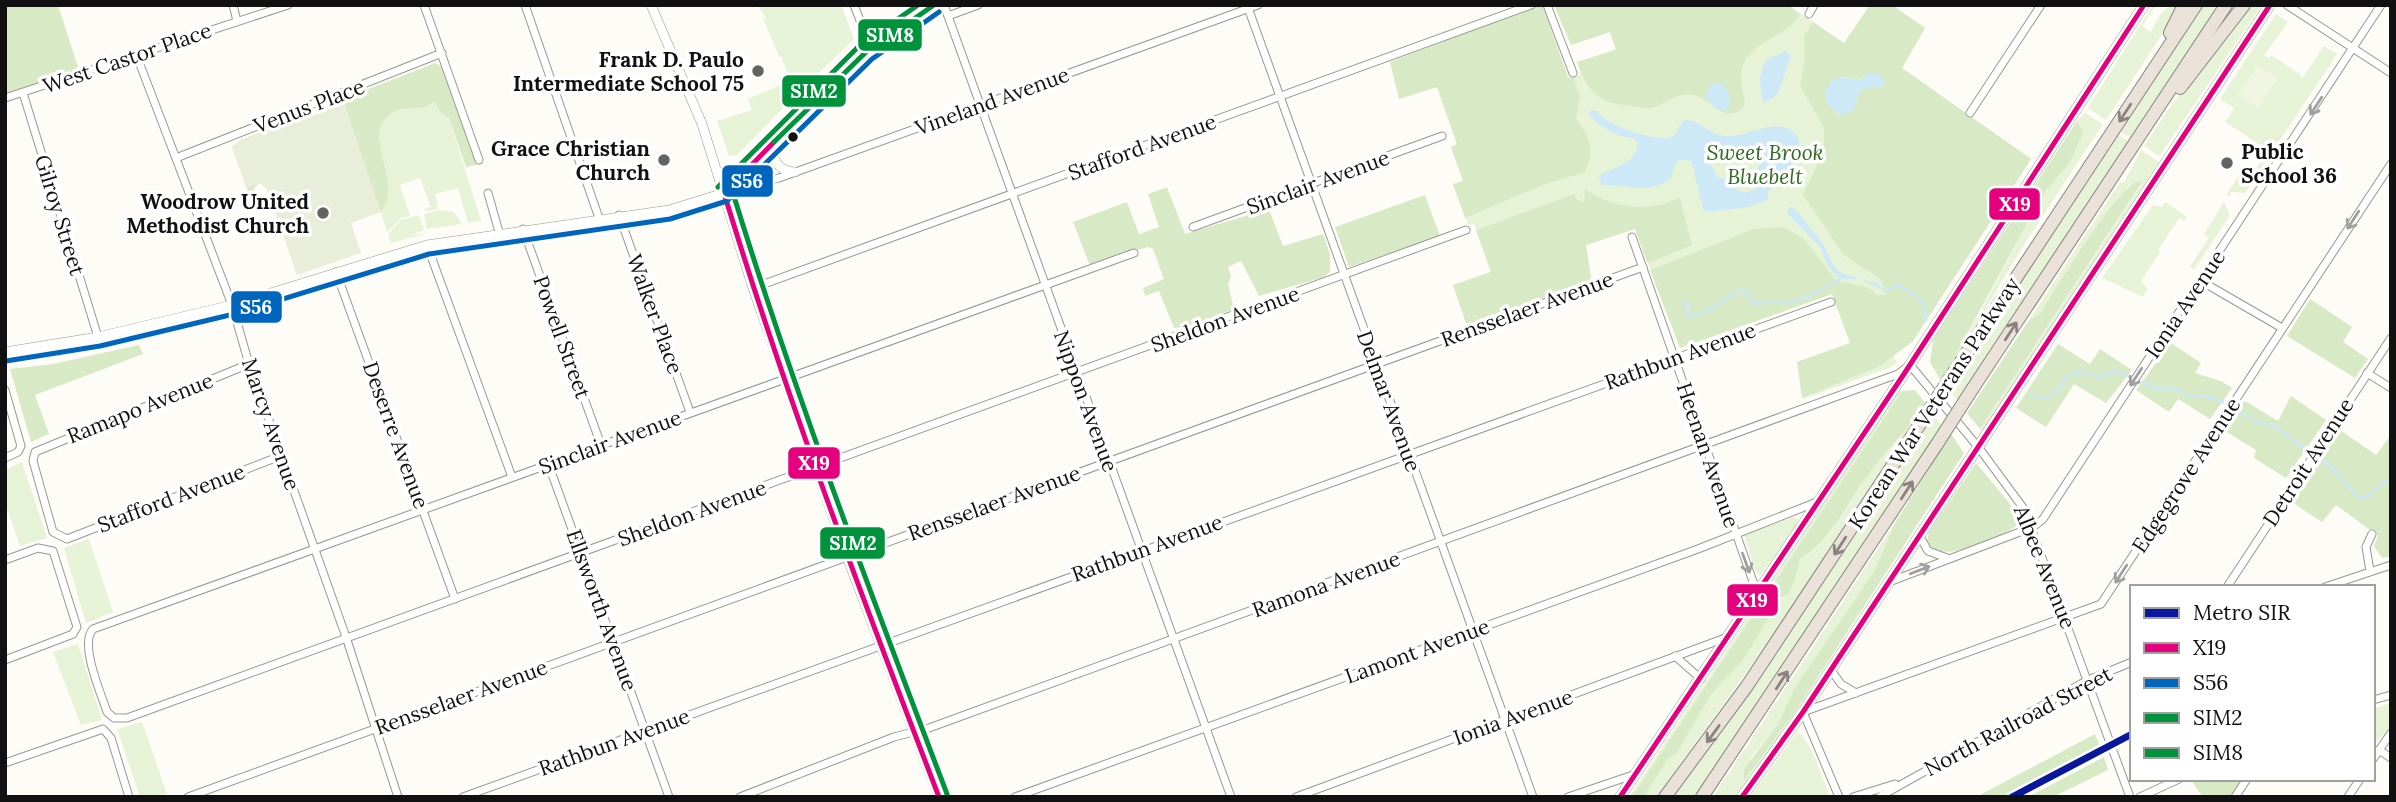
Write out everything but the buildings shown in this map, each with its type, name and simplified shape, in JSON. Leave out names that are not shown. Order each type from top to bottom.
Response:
[{"type":"highway","points":[[2163,56],[2184,5]]},
{"type":"highway","name":"Korean War Veterans Parkway","points":[[1665,797],[1758,670],[2196,5]]},
{"type":"highway","name":"Korean War Veterans Parkway","points":[[1702,797],[2226,5]]},
{"type":"highway","points":[[2141,134],[2244,5]]},
{"type":"main road","points":[[1620,797],[1910,365],[2144,5]]},
{"type":"main road","points":[[1742,797],[1803,712],[1979,448],[2270,5]]},
{"type":"street","points":[[233,5],[237,21]]},
{"type":"street","name":"West Castor Place","points":[[5,98],[288,5]]},
{"type":"street","points":[[424,5],[480,160]]},
{"type":"street","points":[[525,5],[598,218]]},
{"type":"street","points":[[651,5],[694,103],[753,288],[847,557],[939,797]]},
{"type":"street","points":[[854,5],[871,48]]},
{"type":"street","points":[[5,352],[98,337],[232,305],[428,245],[499,232],[668,210],[724,193],[871,48],[934,5]]},
{"type":"street","name":"Nippon Avenue","points":[[944,5],[1075,373],[1231,797]]},
{"type":"street","points":[[948,16],[978,5]]},
{"type":"street","name":"Vineland Avenue","points":[[724,193],[795,172],[1258,5]]},
{"type":"street","name":"Stafford Avenue","points":[[753,288],[1531,5]]},
{"type":"street","points":[[1547,5],[1573,73]]},
{"type":"street","points":[[1809,13],[1814,5]]},
{"type":"street","points":[[1970,113],[2041,5]]},
{"type":"street","points":[[2287,5],[2391,73]]},
{"type":"street","name":"Ionia Avenue","points":[[1889,582],[2032,527],[2043,519],[2381,5]]},
{"type":"street","name":"Delmar Avenue","points":[[1247,7],[1533,797]]},
{"type":"street","name":"Venus Place","points":[[176,158],[442,53]]},
{"type":"street","name":"Marcy Avenue","points":[[136,54],[232,305],[249,364],[346,637],[398,797]]},
{"type":"street","name":"Gilroy Street","points":[[23,93],[98,337]]},
{"type":"street","name":"Sinclair Avenue","points":[[1193,228],[1443,136]]},
{"type":"street","points":[[774,142],[772,152],[776,163],[782,169],[795,172]]},
{"type":"street","name":"Edgegrove Avenue","points":[[1803,712],[2101,604],[2391,164]]},
{"type":"street","points":[[488,193],[499,232]]},
{"type":"street","name":"Walker Place","points":[[619,215],[690,412]]},
{"type":"street","name":"Powell Street","points":[[523,229],[601,445]]},
{"type":"street","name":"Sheldon Avenue","points":[[114,718],[127,718],[1466,230]]},
{"type":"street","name":"Heenan Avenue","points":[[1632,237],[1757,593]]},
{"type":"street","points":[[428,245],[512,477]]},
{"type":"street","name":"Sinclair Avenue","points":[[114,718],[107,712],[87,647],[88,635],[93,629],[1134,253]]},
{"type":"street","name":"Rensselaer Avenue","points":[[188,797],[1643,267]]},
{"type":"street","name":"Deserre Avenue","points":[[336,272],[455,599]]},
{"type":"street","points":[[2201,281],[2282,328]]},
{"type":"street","name":"Rathbun Avenue","points":[[463,797],[1831,302]]},
{"type":"street","name":"Detroit Avenue","points":[[2228,585],[2391,338]]},
{"type":"street","name":"Ramapo Avenue","points":[[59,537],[52,526],[33,454],[37,450],[249,364]]},
{"type":"street","name":"Ramona Avenue","points":[[740,797],[1898,374],[1910,365]]},
{"type":"street","name":"Albee Avenue","points":[[1910,365],[2019,499],[2066,618],[2130,797]]},
{"type":"street","points":[[2367,373],[2391,387]]},
{"type":"street","points":[[5,390],[21,441],[20,450],[5,458]]},
{"type":"street","name":"Stafford Avenue","points":[[59,537],[67,539],[283,455]]},
{"type":"street","name":"Ellsworth Avenue","points":[[548,463],[669,797]]},
{"type":"street","name":"Lamont Avenue","points":[[1015,797],[1473,631],[1818,502]]},
{"type":"street","points":[[2370,571],[2366,555],[2372,534]]},
{"type":"street","points":[[1919,535],[1922,544],[1932,554],[1952,558]]},
{"type":"street","points":[[5,560],[38,548],[50,549],[56,555],[76,624],[76,632],[5,660]]},
{"type":"street","points":[[2331,585],[2391,565]]},
{"type":"street","name":"Ionia Avenue","points":[[1296,797],[1729,637]]},
{"type":"street","points":[[1675,656],[1701,679]]},
{"type":"street","name":"North Railroad Street","points":[[1879,797],[2088,680],[2130,663]]},
{"type":"street","points":[[1831,670],[1841,684],[1856,693]]},
{"type":"street","points":[[1803,712],[1839,797]]},
{"type":"street","points":[[5,763],[97,729],[105,730],[111,738],[129,797]]},
{"type":"street","points":[[2375,756],[2391,733]]},
{"type":"street","points":[[2379,750],[2391,758]]},
{"type":"street","points":[[1568,797],[1637,774]]},
{"type":"street","name":"North Railroad Street","points":[[1853,797],[1906,781]]},
{"type":"street","points":[[2140,797],[2175,781]]},
{"type":"street","points":[[2235,797],[2246,781]]},
{"type":"street","points":[[2348,797],[2359,781]]},
{"type":"green space","points":[[5,5],[58,5],[78,67],[73,73],[5,93]]},
{"type":"green space","points":[[757,5],[841,5],[854,39],[797,94],[782,60],[784,59],[779,56],[763,19],[766,18]]},
{"type":"green space","name":"Sweet Brook Bluebelt","points":[[1538,5],[1543,6],[1569,78],[1581,74],[1577,62],[1616,49],[1610,32],[1571,45],[1554,5],[1788,5],[1844,43],[1870,5],[1892,5],[1925,28],[1902,68],[2031,159],[1913,341],[1893,356],[1897,362],[1894,366],[1803,399],[1797,362],[1850,343],[1832,294],[1680,348],[1635,229],[1586,245],[1591,278],[1587,282],[1472,324],[1466,323],[1453,285],[1491,272],[1474,224],[1468,225],[1453,184],[1463,181],[1451,147],[1457,144],[1437,87],[1399,99],[1390,62]]},
{"type":"green space","points":[[1538,5],[1543,6],[1568,78],[1573,77],[1580,95],[1576,119],[1586,133],[1591,155],[1585,172],[1540,186],[1465,218],[1453,184],[1463,181],[1451,147],[1457,144],[1437,87],[1399,99],[1390,62]]},
{"type":"green space","points":[[1554,5],[1788,5],[1800,14],[1786,30],[1757,47],[1749,55],[1741,76],[1745,104],[1732,114],[1688,94],[1649,108],[1611,103],[1596,95],[1586,82],[1577,62],[1616,50],[1610,32],[1571,45]]},
{"type":"green space","points":[[1870,5],[1892,5],[1925,28],[1902,68],[2031,159],[1913,341],[1880,366],[1802,398],[1797,362],[1850,343],[1832,294],[1680,348],[1650,270],[1754,229],[1783,227],[1803,238],[1836,280],[1869,288],[1877,295],[1887,295],[1880,279],[1844,255],[1803,195],[1824,150],[1824,127],[1800,86],[1805,59],[1804,36],[1813,22],[1844,43]],"holes":[[[1864,76],[1877,87],[1860,90],[1853,110],[1840,115],[1834,112],[1835,79],[1849,77],[1856,81]]]},
{"type":"green space","points":[[2153,5],[2156,5],[2142,26],[2151,32],[2165,9],[2181,5],[2106,120],[2088,108]]},
{"type":"green space","points":[[2203,5],[2220,5],[2132,139],[2120,131]]},
{"type":"green space","points":[[2250,5],[2262,5],[2159,156],[2144,146],[2168,110]]},
{"type":"green space","points":[[2276,14],[2288,22],[2264,55],[2269,58],[2271,55],[2301,75],[2301,80],[2324,46],[2337,54],[2245,193],[2231,192],[2229,196],[2226,195],[2246,165],[2255,171],[2268,150],[2225,122],[2234,108],[2220,99]]},
{"type":"green space","points":[[435,63],[444,68],[477,165],[466,167],[449,118],[440,112],[435,102],[422,108],[397,110],[384,121],[379,131],[388,184],[387,198],[381,212],[261,182],[254,188],[257,198],[253,206],[232,147],[241,140],[277,126],[280,129],[331,108],[335,102]]},
{"type":"green space","points":[[2258,65],[2278,78],[2258,108],[2238,95]]},
{"type":"green space","points":[[785,83],[792,99],[737,155],[729,156],[717,121],[752,110],[748,99]]},
{"type":"green space","points":[[343,99],[381,212],[351,223],[361,253],[297,275],[267,189],[260,183],[247,188],[232,147],[241,140],[277,126],[280,129],[331,108]]},
{"type":"green space","points":[[436,102],[449,118],[481,221],[468,223],[458,188],[435,194],[438,209],[426,211],[425,209],[431,207],[420,178],[400,185],[410,216],[401,218],[387,232],[381,212],[387,198],[388,184],[379,131],[384,121],[394,112],[423,108]]},
{"type":"green space","points":[[2085,113],[2103,124],[2025,243],[1950,368],[1950,361],[1978,316],[2044,193],[2069,164],[2084,132],[2077,121]]},
{"type":"green space","points":[[2077,121],[2084,132],[2069,164],[2044,193],[1941,381],[1930,362],[1933,340]]},
{"type":"green space","points":[[2118,135],[2130,142],[1959,402],[1950,390]]},
{"type":"green space","points":[[2141,150],[2159,162],[1982,431],[1980,429],[2142,183],[2128,186],[2040,314],[2029,320],[2120,182],[2124,182]]},
{"type":"green space","points":[[2136,182],[2142,182],[1980,429],[1967,413],[2029,320],[2040,314],[2100,221],[2126,189]]},
{"type":"green space","points":[[1167,187],[1185,234],[1269,209],[1283,246],[1323,234],[1330,254],[1330,272],[1324,277],[1259,296],[1241,261],[1228,267],[1231,276],[1228,284],[1234,309],[1187,327],[1174,328],[1159,291],[1145,296],[1143,288],[1164,279],[1153,249],[1147,247],[1090,266],[1073,222],[1127,202],[1139,234],[1159,227],[1148,194]]},
{"type":"green space","points":[[1585,189],[1611,202],[1629,206],[1659,205],[1680,198],[1692,245],[1647,262],[1635,229],[1586,245],[1591,278],[1587,282],[1472,324],[1466,323],[1453,285],[1491,272],[1476,230],[1574,194],[1578,200],[1584,202]]},
{"type":"green space","points":[[1425,195],[1440,236],[1349,267],[1335,227]]},
{"type":"green space","points":[[2165,202],[2187,217],[2185,221],[2179,218],[2158,250],[2160,252],[2141,281],[2148,289],[2143,297],[2102,278],[2153,205],[2162,207]]},
{"type":"green space","points":[[2224,202],[2230,215],[2194,270],[2190,267],[2209,237],[2204,234]]},
{"type":"green space","points":[[439,210],[454,212],[462,224],[427,229],[424,214]]},
{"type":"green space","points":[[419,215],[424,230],[411,235],[425,234],[391,243],[388,234],[401,220]]},
{"type":"green space","points":[[2310,299],[2352,327],[2343,342],[2368,359],[2355,378],[2287,336]]},
{"type":"green space","points":[[2171,343],[2201,363],[2195,373],[2221,381],[2232,388],[2210,419],[2178,399],[2169,412],[2136,390]]},
{"type":"green space","points":[[2058,344],[2090,364],[2100,349],[2132,370],[2106,403],[2074,384],[2046,427],[2016,408]]},
{"type":"green space","points":[[139,345],[143,354],[35,395],[49,434],[31,442],[10,369],[53,364]]},
{"type":"green space","points":[[1900,389],[1902,391],[1662,756],[1632,797],[1629,797]]},
{"type":"green space","points":[[1915,390],[1926,404],[1874,466],[1830,533],[1800,559],[1789,594],[1774,602],[1771,614],[1743,660],[1712,693],[1677,753],[1668,759],[1644,797],[1632,797],[1902,391]]},
{"type":"green space","points":[[2291,396],[2326,420],[2286,478],[2254,458],[2256,450],[2225,431],[2237,409],[2245,401],[2278,421]]},
{"type":"green space","points":[[1933,415],[1943,427],[1720,763],[1696,797],[1674,797],[1769,665]]},
{"type":"green space","points":[[1916,420],[1754,662],[1656,797],[1644,797],[1668,759],[1677,753],[1712,693],[1774,602],[1787,594],[1800,559],[1820,545],[1876,462]]},
{"type":"green space","points":[[2340,430],[2376,455],[2391,435],[2391,556],[2382,558],[2374,546],[2378,536],[2336,505],[2322,522],[2293,503]]},
{"type":"green space","points":[[1951,434],[1964,453],[1795,712],[1744,781],[1744,769],[1778,724],[1795,687],[1873,573],[1895,523]]},
{"type":"green space","points":[[1964,453],[1795,713],[1735,797],[1713,797],[1895,523],[1873,573],[1795,687],[1778,724],[1751,758],[1745,780],[1795,712]]},
{"type":"green space","points":[[22,462],[47,538],[20,546],[5,502],[5,470]]},
{"type":"green space","points":[[1976,463],[2015,510],[2019,524],[2001,535],[1966,549],[1943,552],[1933,550],[1927,541],[1929,532]]},
{"type":"green space","points":[[1792,517],[1798,519],[1797,524],[1760,576],[1755,571],[1744,535]]},
{"type":"green space","points":[[89,539],[113,612],[86,623],[64,548]]},
{"type":"green space","points":[[78,644],[102,720],[81,725],[53,652]]},
{"type":"green space","points":[[2391,703],[2391,727],[2375,743],[2375,708]]},
{"type":"green space","points":[[142,722],[167,794],[140,797],[117,729]]},
{"type":"green space","points":[[1800,733],[1812,750],[1830,797],[1750,797],[1796,734]]},
{"type":"green space","points":[[2095,734],[2100,746],[2003,797],[1976,797]]},
{"type":"green space","points":[[2104,757],[2108,770],[2053,797],[2028,797]]},
{"type":"green space","points":[[2191,781],[2242,781],[2231,797],[2203,797]]},
{"type":"water","points":[[1786,50],[1791,56],[1777,95],[1764,103],[1760,86],[1763,66],[1770,58]]},
{"type":"water","points":[[1870,73],[1878,73],[1885,83],[1883,86],[1860,90],[1854,110],[1840,115],[1828,105],[1825,93],[1831,81],[1841,77],[1860,80]]},
{"type":"water","points":[[1711,83],[1722,84],[1727,90],[1730,100],[1726,111],[1716,109],[1705,96]]},
{"type":"water","points":[[1591,110],[1597,111],[1609,122],[1656,138],[1672,137],[1685,120],[1723,136],[1740,135],[1775,126],[1783,127],[1798,137],[1801,152],[1786,184],[1781,182],[1768,191],[1768,199],[1750,207],[1707,212],[1703,209],[1692,163],[1686,159],[1676,162],[1671,178],[1654,187],[1602,185],[1599,176],[1629,160],[1638,143],[1634,138],[1609,131],[1589,115]],"holes":[[[1710,149],[1735,159],[1760,164],[1754,175],[1755,190],[1744,193],[1727,184],[1723,178],[1717,177],[1706,154]]]},
{"type":"water","points":[[1789,207],[1794,208],[1823,244],[1835,268],[1843,274],[1861,279],[1840,279],[1829,268],[1820,247],[1787,213]]},
{"type":"water","points":[[1861,279],[1879,284],[1884,291]]},
{"type":"waterway","points":[[1682,303],[1689,304],[1686,315],[1692,316],[1713,308],[1739,290],[1746,292],[1754,304],[1796,301],[1840,279]]},
{"type":"waterway","points":[[1884,291],[1900,285],[1922,301],[1926,321]]},
{"type":"waterway","points":[[2030,393],[2038,398],[2049,396],[2068,375],[2083,372],[2101,377],[2116,371],[2128,376]]},
{"type":"waterway","points":[[2142,382],[2157,389],[2175,389],[2189,396],[2209,397],[2223,402]]},
{"type":"waterway","points":[[2237,410],[2258,423],[2273,425],[2305,449]]},
{"type":"waterway","points":[[2320,458],[2362,498],[2370,495],[2382,483],[2391,480]]},
{"type":"metro line","name":"SIR","points":[[2012,797],[2130,735]]},
{"type":"transit line","name":"SIM2","points":[[718,187],[860,45],[918,5]]},
{"type":"transit line","name":"SIM8","points":[[774,142],[866,52],[934,5]]},
{"type":"transit line","name":"X19","points":[[1620,797],[1904,374],[2144,5]]},
{"type":"transit line","name":"X19","points":[[1742,797],[1803,712],[2270,5]]},
{"type":"transit line","name":"S56","points":[[6,361],[100,346],[234,314],[429,254],[670,219],[727,201],[872,59],[939,12]]},
{"type":"transit line","name":"X19","points":[[774,142],[724,193],[799,421],[939,797]]},
{"type":"transit line","name":"SIM2","points":[[732,190],[808,418],[947,794]]},
{"type":"place","name":"Frank D. Paulo Intermediate School 75","points":[[758,71]]},
{"type":"place","name":"Grace Christian Church","points":[[664,160]]},
{"type":"place","name":"Public School 36","points":[[2227,163]]},
{"type":"place","name":"Woodrow United Methodist Church","points":[[323,213]]}]
